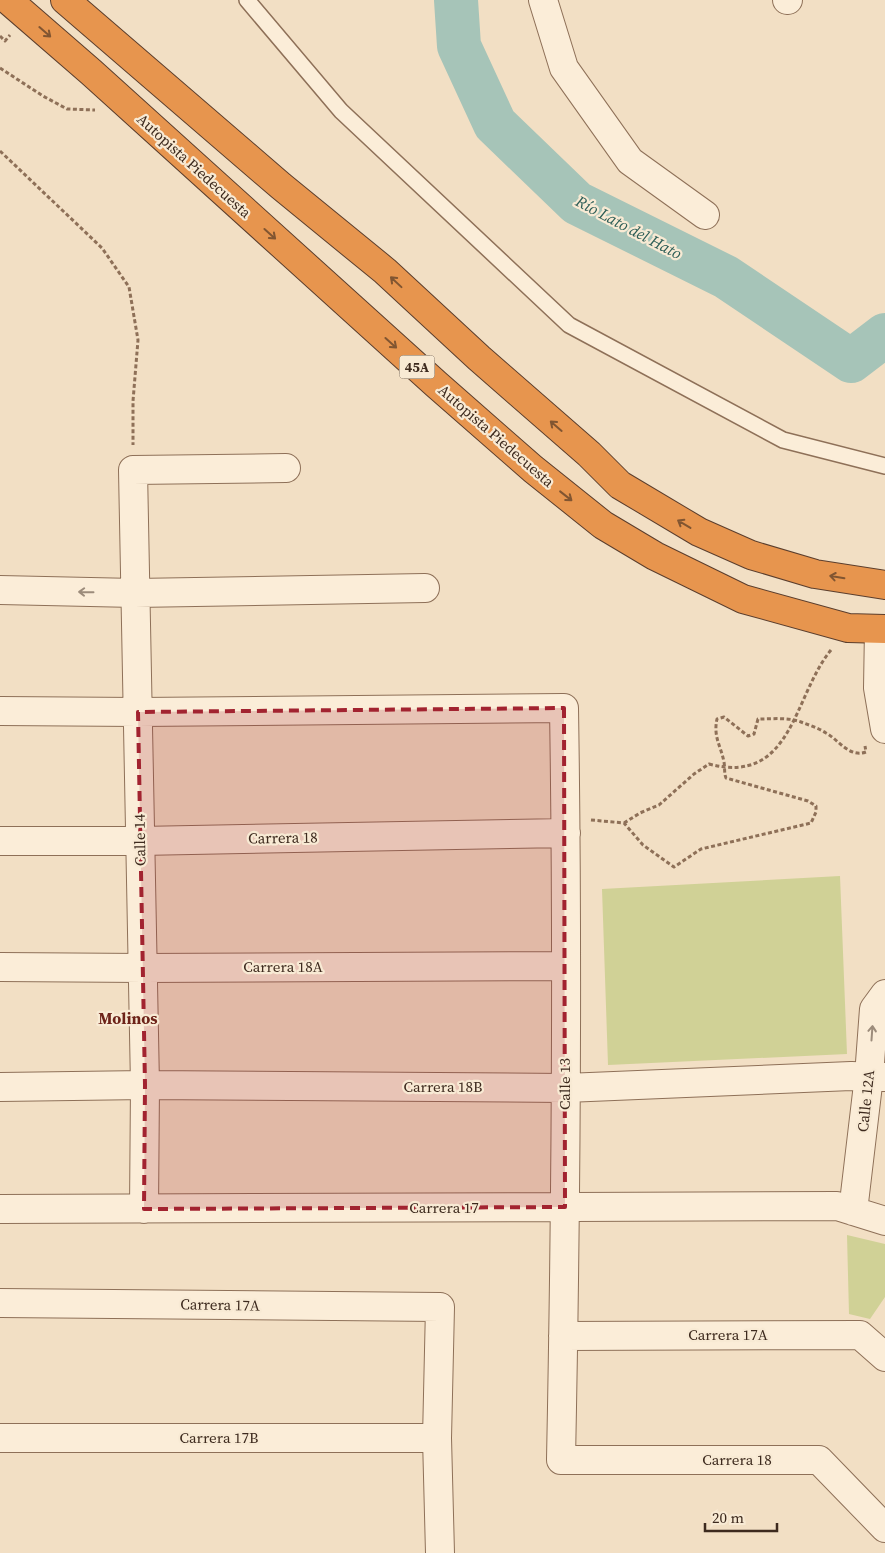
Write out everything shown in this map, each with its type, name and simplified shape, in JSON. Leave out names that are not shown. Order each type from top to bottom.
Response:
[{"type":"highway","name":"Autopista Piedecuesta","points":[[8,0],[121,99],[436,384],[533,469],[603,525],[655,556],[743,599],[848,628],[882,629]]},
{"type":"highway","points":[[66,0],[281,186],[385,271],[479,358],[589,454],[620,485],[698,532],[751,555],[816,574],[885,585]]},
{"type":"street","points":[[543,0],[564,68],[630,162],[704,215]]},
{"type":"street","points":[[133,470],[286,468]]},
{"type":"street","name":"Calle 14","points":[[133,470],[145,1085],[144,1210]]},
{"type":"street","points":[[0,590],[135,593],[425,588]]},
{"type":"street","points":[[875,736],[882,629]]},
{"type":"street","name":"Calle 13","points":[[138,712],[564,708],[566,1088],[561,1460]]},
{"type":"street","points":[[0,711],[138,712]]},
{"type":"street","name":"Carrera 18","points":[[0,841],[140,841],[566,825]]},
{"type":"street","name":"Carrera 18A","points":[[0,967],[566,966]]},
{"type":"street","name":"Calle 12A","points":[[853,1212],[877,1076],[874,1009],[885,994]]},
{"type":"street","name":"Carrera 18B","points":[[0,1087],[145,1085],[566,1088],[877,1076]]},
{"type":"street","name":"Carrera 17","points":[[0,1209],[144,1210],[837,1206],[885,1221]]},
{"type":"street","name":"Carrera 17A","points":[[0,1303],[440,1307],[437,1438]]},
{"type":"street","name":"Carrera 17A","points":[[563,1336],[860,1335],[885,1357]]},
{"type":"street","name":"Carrera 17B","points":[[0,1438],[437,1438]]},
{"type":"street","points":[[437,1438],[440,1553]]},
{"type":"street","name":"Carrera 18","points":[[561,1460],[819,1460],[885,1528]]},
{"type":"lane","points":[[247,0],[341,111],[569,325],[783,440],[885,466]]},
{"type":"path","points":[[0,68],[67,109],[96,110],[121,99]]},
{"type":"path","points":[[0,151],[102,248],[129,287],[138,340],[133,401],[133,470]]},
{"type":"path","points":[[566,825],[624,823],[640,813],[660,805],[694,774],[710,764],[724,768],[741,767],[757,763],[770,755],[781,744],[795,720],[805,693],[822,660],[848,628]]},
{"type":"path","points":[[624,823],[643,845],[674,867],[701,849],[811,823],[816,812],[816,806],[808,801],[726,778],[715,727],[717,719],[724,717],[748,736],[754,734],[758,720],[795,720],[828,734],[851,752],[861,754],[866,752],[875,736]]},
{"type":"highlighted area","points":[[564,708],[565,1207],[144,1209],[145,1085],[138,712]]},
{"type":"green space","points":[[840,876],[847,1054],[608,1065],[602,889]]},
{"type":"green space","points":[[847,1235],[885,1244],[885,1297],[870,1319],[849,1314]]},
{"type":"waterway","name":"Río Lato del Hato","points":[[456,0],[459,46],[495,124],[577,203],[726,277],[851,361],[885,335]]},
{"type":"district","name":"Molinos","points":[[128,1018]]}]
